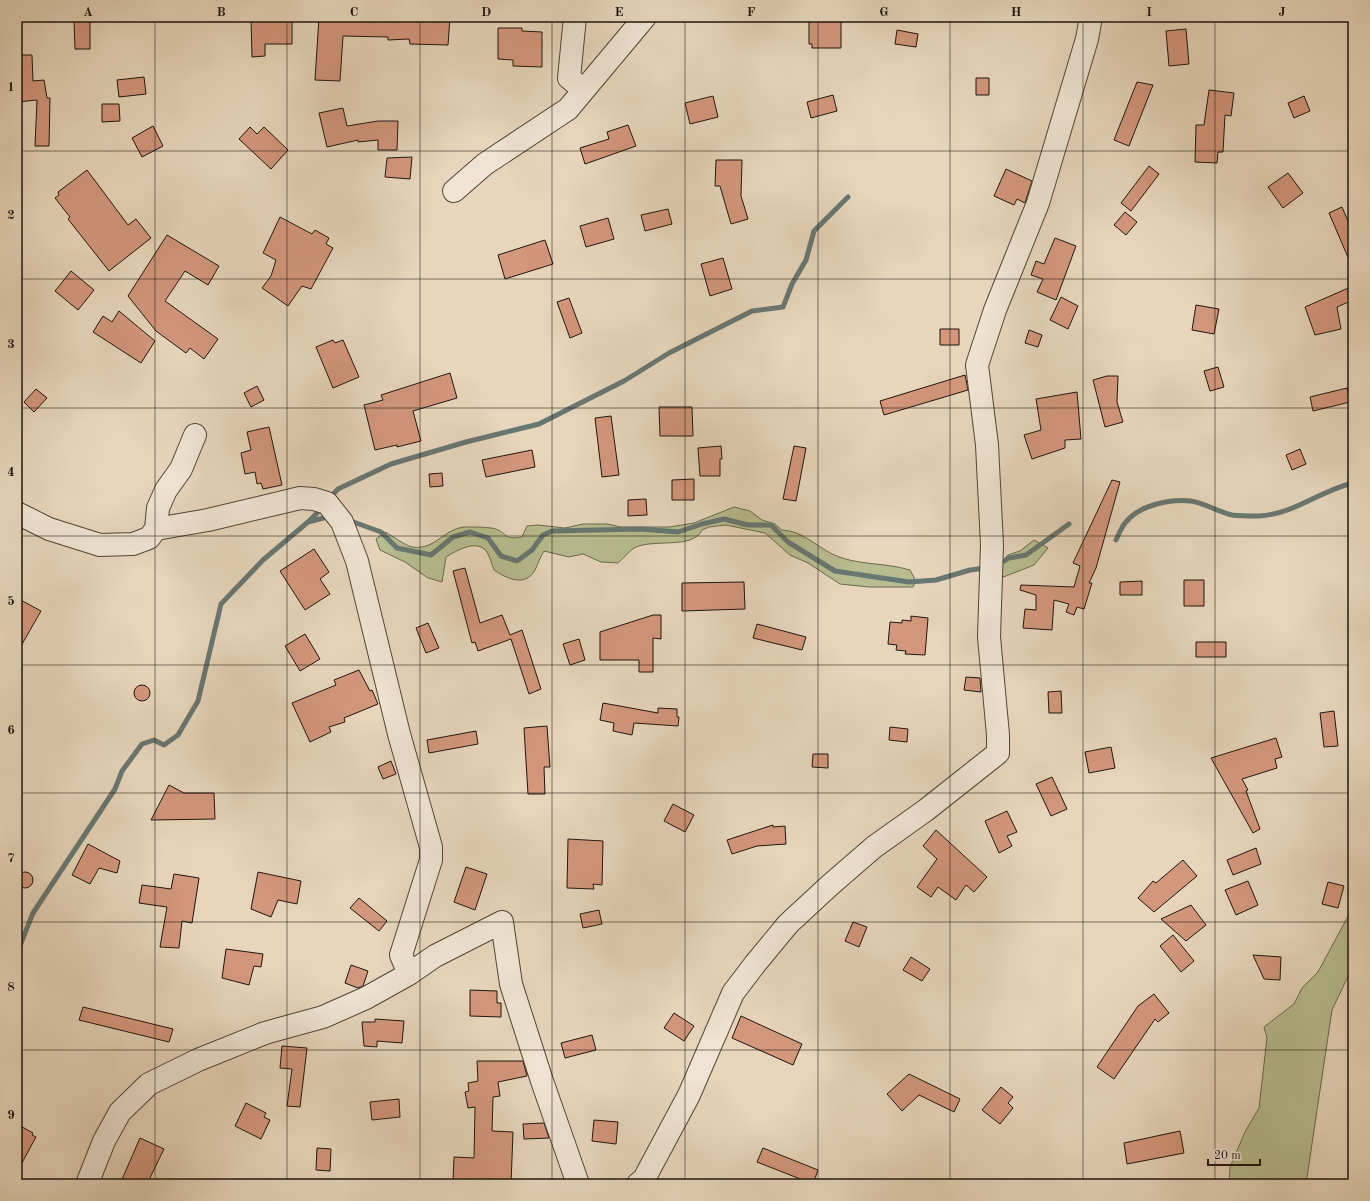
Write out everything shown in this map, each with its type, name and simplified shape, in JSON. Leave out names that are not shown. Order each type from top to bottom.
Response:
[{"type":"street","points":[[575,17],[569,78],[584,90]]},
{"type":"street","points":[[454,191],[485,164],[568,109],[645,17]]},
{"type":"street","points":[[638,1184],[644,1179],[689,1094],[733,993],[783,930],[829,886],[874,847],[998,754],[998,735],[989,637],[992,545],[987,445],[977,365],[995,310],[1038,203],[1087,39],[1091,17]]},
{"type":"street","points":[[17,513],[49,529],[100,545],[133,544],[149,538],[156,529],[158,508],[166,490],[180,469],[195,435]]},
{"type":"street","points":[[156,529],[208,520],[300,498],[314,499],[326,503],[342,522],[357,561],[399,734],[431,847],[431,860],[401,955],[409,974]]},
{"type":"street","points":[[87,1184],[104,1141],[120,1112],[149,1084],[198,1060],[265,1033],[302,1023],[337,1011],[366,998],[409,974],[435,956],[502,922],[511,984],[542,1081],[578,1184]]},
{"type":"green space","points":[[734,507],[750,511],[762,520],[775,524],[782,530],[796,533],[841,558],[910,570],[916,581],[913,587],[869,587],[840,584],[808,563],[790,555],[765,533],[726,525],[709,527],[702,530],[697,536],[690,540],[642,545],[634,548],[618,563],[601,562],[583,554],[569,557],[544,551],[535,570],[526,579],[521,580],[515,580],[504,576],[494,570],[487,552],[478,546],[472,546],[461,549],[446,557],[442,582],[428,578],[405,562],[380,550],[376,539],[385,532],[409,546],[420,547],[434,542],[453,530],[468,527],[493,528],[509,537],[516,538],[522,537],[527,526],[538,525],[565,528],[583,524],[607,524],[621,527],[669,527],[694,523]]},
{"type":"green space","points":[[1034,540],[1048,548],[1034,565],[1001,578],[1001,563],[1008,555],[1020,551]]},
{"type":"green space","points":[[1353,907],[1353,966],[1332,1010],[1306,1184],[1229,1184],[1230,1167],[1245,1132],[1259,1108],[1267,1038],[1264,1027],[1294,1004],[1302,988],[1318,972]]},
{"type":"building","points":[[251,17],[292,17],[292,44],[265,44],[265,56],[252,57]]},
{"type":"building","points":[[319,17],[344,17],[344,20],[375,22],[375,17],[450,17],[448,45],[410,44],[409,39],[388,40],[388,37],[343,36],[340,81],[315,80]]},
{"type":"building","points":[[809,17],[841,17],[841,48],[812,48],[812,44],[809,44]]},
{"type":"building","points":[[90,18],[90,49],[75,49],[74,19]]},
{"type":"building","points":[[498,28],[522,28],[522,31],[542,32],[542,67],[513,66],[513,60],[498,59]]},
{"type":"building","points":[[1186,29],[1189,64],[1169,66],[1166,31]]},
{"type":"building","points":[[897,30],[918,34],[916,47],[895,44]]},
{"type":"building","points":[[17,55],[32,55],[33,81],[44,80],[47,98],[50,98],[49,146],[35,146],[37,100],[17,102]]},
{"type":"building","points":[[144,77],[146,94],[119,97],[117,80]]},
{"type":"building","points":[[976,78],[989,78],[989,95],[976,95]]},
{"type":"building","points":[[1137,82],[1153,85],[1129,146],[1114,140]]},
{"type":"building","points":[[1209,90],[1234,93],[1231,116],[1225,115],[1223,152],[1218,152],[1217,163],[1195,162],[1196,125],[1204,125]]},
{"type":"building","points":[[833,95],[837,111],[811,118],[807,102]]},
{"type":"building","points":[[713,96],[718,117],[690,124],[685,103]]},
{"type":"building","points":[[1304,96],[1310,111],[1294,118],[1288,103]]},
{"type":"building","points":[[102,104],[119,104],[120,121],[102,122]]},
{"type":"building","points":[[343,108],[347,126],[378,121],[398,121],[397,150],[378,150],[378,140],[358,142],[358,140],[327,147],[319,113]]},
{"type":"building","points":[[628,125],[636,146],[585,164],[580,148],[609,139],[607,132]]},
{"type":"building","points":[[153,126],[163,146],[142,157],[132,138]]},
{"type":"building","points":[[250,127],[257,134],[264,127],[288,150],[271,169],[239,139]]},
{"type":"building","points":[[412,157],[410,179],[385,177],[387,158]]},
{"type":"building","points":[[716,160],[742,160],[741,196],[748,219],[731,224],[720,186],[715,186]]},
{"type":"building","points":[[1149,166],[1159,174],[1131,211],[1121,203]]},
{"type":"building","points":[[1006,169],[1032,181],[1025,203],[1017,199],[1014,205],[994,196]]},
{"type":"building","points":[[87,170],[128,225],[136,219],[151,238],[109,271],[68,219],[70,217],[55,198],[59,195],[58,192]]},
{"type":"building","points":[[1288,173],[1303,193],[1283,208],[1268,187]]},
{"type":"building","points":[[1342,207],[1353,233],[1353,269],[1329,213]]},
{"type":"building","points":[[668,209],[672,224],[645,231],[641,215]]},
{"type":"building","points":[[1125,212],[1137,222],[1126,235],[1114,225]]},
{"type":"building","points":[[280,217],[312,234],[315,230],[329,238],[326,244],[333,248],[311,289],[302,286],[288,306],[262,288],[271,276],[276,260],[263,253]]},
{"type":"building","points":[[608,218],[614,239],[586,247],[580,226]]},
{"type":"building","points":[[167,235],[219,266],[208,285],[185,271],[165,301],[218,339],[204,359],[190,348],[186,353],[156,331],[128,296]]},
{"type":"building","points":[[1055,238],[1076,246],[1056,300],[1037,292],[1043,279],[1031,275],[1036,261],[1044,264]]},
{"type":"building","points":[[545,240],[553,264],[505,279],[498,255]]},
{"type":"building","points":[[723,258],[732,289],[710,296],[701,264]]},
{"type":"building","points":[[71,271],[94,290],[78,310],[55,291]]},
{"type":"building","points":[[1353,286],[1353,300],[1337,307],[1341,329],[1315,335],[1305,307]]},
{"type":"building","points":[[1061,297],[1078,306],[1068,329],[1050,320]]},
{"type":"building","points":[[569,298],[582,333],[570,338],[557,302]]},
{"type":"building","points":[[1196,305],[1219,309],[1214,334],[1192,330]]},
{"type":"building","points":[[119,311],[155,341],[141,363],[93,332],[103,316],[112,322]]},
{"type":"building","points":[[940,329],[959,329],[959,345],[940,345]]},
{"type":"building","points":[[1029,330],[1042,335],[1038,347],[1025,343]]},
{"type":"building","points":[[333,340],[335,343],[343,340],[359,377],[333,388],[316,347]]},
{"type":"building","points":[[1218,367],[1224,387],[1210,391],[1204,371]]},
{"type":"building","points":[[450,373],[457,398],[413,411],[421,441],[397,447],[397,445],[375,450],[364,405],[383,400],[381,395]]},
{"type":"building","points":[[965,375],[968,390],[884,415],[880,401]]},
{"type":"building","points":[[1107,376],[1118,376],[1117,402],[1123,422],[1105,427],[1093,380]]},
{"type":"building","points":[[257,386],[264,400],[251,407],[244,393]]},
{"type":"building","points":[[1347,388],[1350,402],[1313,411],[1310,397]]},
{"type":"building","points":[[36,389],[47,398],[34,412],[24,402]]},
{"type":"building","points":[[1077,392],[1081,439],[1065,440],[1065,448],[1032,459],[1024,435],[1041,430],[1036,399]]},
{"type":"building","points":[[659,407],[692,407],[693,436],[660,436]]},
{"type":"building","points":[[611,416],[619,475],[602,477],[595,418]]},
{"type":"building","points":[[269,427],[282,485],[263,489],[261,483],[257,484],[255,472],[245,474],[241,453],[251,450],[247,432]]},
{"type":"building","points":[[721,446],[722,459],[720,459],[720,476],[700,476],[698,448]]},
{"type":"building","points":[[794,446],[806,448],[796,501],[783,499]]},
{"type":"building","points":[[1300,449],[1306,464],[1292,470],[1286,455]]},
{"type":"building","points":[[532,450],[535,467],[486,477],[482,460]]},
{"type":"building","points":[[442,473],[443,486],[430,487],[429,474]]},
{"type":"building","points":[[694,479],[694,500],[672,500],[672,480]]},
{"type":"building","points":[[1112,480],[1120,482],[1096,568],[1089,583],[1092,583],[1084,609],[1077,607],[1074,615],[1066,612],[1069,604],[1054,600],[1052,630],[1023,628],[1025,609],[1036,610],[1036,595],[1020,590],[1021,585],[1074,587],[1080,566],[1073,563]]},
{"type":"building","points":[[646,499],[647,515],[628,516],[628,500]]},
{"type":"building","points":[[314,549],[329,572],[320,579],[330,594],[305,610],[280,571]]},
{"type":"building","points":[[465,568],[480,623],[502,615],[510,635],[522,630],[541,689],[529,694],[511,639],[478,651],[475,642],[472,643],[453,571]]},
{"type":"building","points":[[1184,580],[1204,580],[1204,606],[1184,606]]},
{"type":"building","points":[[1142,581],[1142,595],[1120,595],[1120,582]]},
{"type":"building","points":[[744,582],[745,609],[682,611],[682,583]]},
{"type":"building","points":[[17,598],[41,611],[17,653]]},
{"type":"building","points":[[653,615],[661,615],[661,639],[653,638],[653,672],[639,672],[639,660],[600,660],[600,632]]},
{"type":"building","points":[[911,616],[928,618],[925,655],[905,654],[906,651],[896,650],[897,645],[888,644],[890,622],[902,623],[902,620],[911,621]]},
{"type":"building","points":[[428,623],[439,648],[426,653],[416,628]]},
{"type":"building","points":[[757,624],[806,637],[802,650],[753,638]]},
{"type":"building","points":[[305,634],[320,659],[300,671],[285,646]]},
{"type":"building","points":[[579,639],[585,660],[570,665],[563,644]]},
{"type":"building","points":[[1196,642],[1226,642],[1226,657],[1196,657]]},
{"type":"building","points":[[359,670],[370,691],[372,690],[378,704],[344,718],[345,722],[329,727],[331,732],[310,742],[292,703],[336,685],[334,680]]},
{"type":"building","points":[[966,677],[980,678],[981,692],[964,690]]},
{"type":"building","points":[[142,685],[148,687],[150,693],[148,699],[142,701],[136,699],[134,693],[136,687]]},
{"type":"building","points":[[1061,691],[1062,713],[1049,713],[1048,692]]},
{"type":"building","points":[[603,703],[658,713],[658,708],[677,709],[677,717],[679,717],[678,726],[634,723],[632,735],[613,731],[614,723],[600,720]]},
{"type":"building","points":[[1334,711],[1338,746],[1324,747],[1320,713]]},
{"type":"building","points":[[547,726],[550,767],[544,767],[545,794],[528,794],[524,728]]},
{"type":"building","points":[[890,727],[908,729],[907,742],[889,740]]},
{"type":"building","points":[[476,731],[478,744],[429,753],[427,740]]},
{"type":"building","points":[[1276,738],[1282,757],[1275,759],[1277,768],[1242,779],[1248,790],[1246,791],[1260,829],[1253,833],[1211,758]]},
{"type":"building","points":[[1111,747],[1115,768],[1089,773],[1085,752]]},
{"type":"building","points":[[813,754],[828,754],[828,768],[812,767]]},
{"type":"building","points":[[391,761],[396,774],[383,779],[378,767]]},
{"type":"building","points":[[1052,777],[1067,809],[1051,816],[1036,784]]},
{"type":"building","points":[[169,785],[184,793],[214,793],[215,819],[151,820]]},
{"type":"building","points":[[673,804],[694,815],[685,832],[664,821]]},
{"type":"building","points":[[1007,811],[1017,832],[1007,836],[1012,846],[999,853],[985,821]]},
{"type":"building","points":[[773,825],[773,827],[785,826],[786,844],[757,846],[732,854],[727,840]]},
{"type":"building","points":[[936,830],[987,877],[974,892],[966,885],[956,900],[938,887],[931,897],[917,887],[937,859],[923,846]]},
{"type":"building","points":[[568,839],[603,841],[602,885],[593,884],[594,889],[567,888]]},
{"type":"building","points":[[88,844],[120,861],[117,873],[99,868],[90,884],[72,875]]},
{"type":"building","points":[[1256,848],[1261,864],[1233,875],[1227,860]]},
{"type":"building","points":[[1183,860],[1197,876],[1154,912],[1138,898],[1153,881],[1156,883]]},
{"type":"building","points":[[466,867],[487,874],[475,910],[454,902]]},
{"type":"building","points":[[22,872],[28,872],[33,877],[31,886],[28,888],[22,888],[17,883],[17,877]]},
{"type":"building","points":[[258,872],[301,881],[297,904],[278,900],[271,917],[251,909]]},
{"type":"building","points":[[174,874],[199,878],[192,923],[182,921],[179,948],[160,947],[167,907],[139,903],[142,885],[171,889]]},
{"type":"building","points":[[1248,881],[1258,905],[1236,915],[1225,890]]},
{"type":"building","points":[[1328,882],[1344,886],[1338,908],[1322,904]]},
{"type":"building","points":[[359,898],[387,921],[379,931],[350,908]]},
{"type":"building","points":[[1191,905],[1206,925],[1186,941],[1161,919]]},
{"type":"building","points":[[599,910],[602,924],[583,928],[580,914]]},
{"type":"building","points":[[853,922],[867,927],[859,947],[845,941]]},
{"type":"building","points":[[1173,935],[1194,961],[1181,972],[1160,946]]},
{"type":"building","points":[[226,949],[263,954],[261,967],[254,966],[249,985],[222,978]]},
{"type":"building","points":[[1253,955],[1281,957],[1280,980],[1264,979]]},
{"type":"building","points":[[911,957],[930,969],[922,981],[903,970]]},
{"type":"building","points":[[351,965],[368,971],[363,986],[358,988],[345,983]]},
{"type":"building","points":[[470,990],[497,991],[497,1003],[501,1003],[501,1017],[470,1016]]},
{"type":"building","points":[[1154,994],[1169,1013],[1158,1022],[1155,1019],[1114,1079],[1097,1067],[1138,1006]]},
{"type":"building","points":[[83,1007],[173,1029],[169,1042],[79,1020]]},
{"type":"building","points":[[674,1013],[694,1026],[684,1041],[664,1028]]},
{"type":"building","points":[[741,1016],[802,1044],[793,1065],[732,1038]]},
{"type":"building","points":[[375,1019],[404,1021],[402,1043],[377,1041],[377,1047],[364,1046],[362,1022],[375,1022]]},
{"type":"building","points":[[592,1035],[596,1050],[565,1058],[561,1043]]},
{"type":"building","points":[[282,1046],[307,1048],[300,1107],[287,1106],[292,1069],[280,1068]]},
{"type":"building","points":[[477,1061],[523,1061],[527,1076],[498,1082],[500,1096],[493,1097],[492,1131],[513,1132],[511,1184],[493,1184],[493,1179],[453,1181],[454,1157],[474,1158],[475,1107],[468,1108],[465,1092],[469,1091],[468,1083],[478,1081]]},
{"type":"building","points":[[909,1074],[960,1099],[954,1112],[919,1095],[902,1111],[887,1094]]},
{"type":"building","points":[[1001,1087],[1013,1097],[1008,1103],[1013,1108],[1000,1124],[982,1110]]},
{"type":"building","points":[[399,1099],[400,1117],[372,1120],[370,1102]]},
{"type":"building","points":[[246,1103],[266,1113],[264,1117],[270,1120],[261,1139],[235,1126]]},
{"type":"building","points":[[594,1120],[618,1122],[616,1144],[592,1141]]},
{"type":"building","points":[[544,1123],[549,1138],[524,1139],[523,1124]]},
{"type":"building","points":[[17,1124],[33,1133],[32,1135],[36,1137],[17,1172]]},
{"type":"building","points":[[1180,1131],[1184,1153],[1127,1164],[1124,1143]]},
{"type":"building","points":[[140,1138],[164,1149],[147,1184],[120,1184]]},
{"type":"building","points":[[317,1148],[331,1149],[330,1171],[316,1170]]},
{"type":"building","points":[[763,1148],[818,1170],[813,1184],[757,1162]]},
{"type":"waterway","points":[[329,499],[338,489],[391,464],[466,442],[539,424],[624,381],[669,353],[752,311],[783,307],[792,284],[806,260],[814,231],[848,197]]},
{"type":"waterway","points":[[1116,540],[1121,529],[1131,517],[1155,504],[1173,501],[1191,501],[1232,515],[1259,516],[1296,507],[1329,491],[1353,483]]},
{"type":"waterway","points":[[17,953],[33,913],[115,789],[122,771],[142,744],[154,740],[164,745],[178,735],[198,701],[221,604],[263,560],[308,522],[323,507]]},
{"type":"waterway","points":[[308,522],[331,516]]},
{"type":"waterway","points":[[348,520],[381,532],[397,548],[431,555],[453,537],[470,532],[488,538],[501,556],[517,561],[532,550],[543,535],[552,531],[641,529],[678,532],[724,519],[748,525],[771,525],[788,542],[835,571],[909,582],[936,580],[970,570],[987,568]]},
{"type":"waterway","points":[[998,565],[1009,558],[1026,555],[1069,524]]}]
